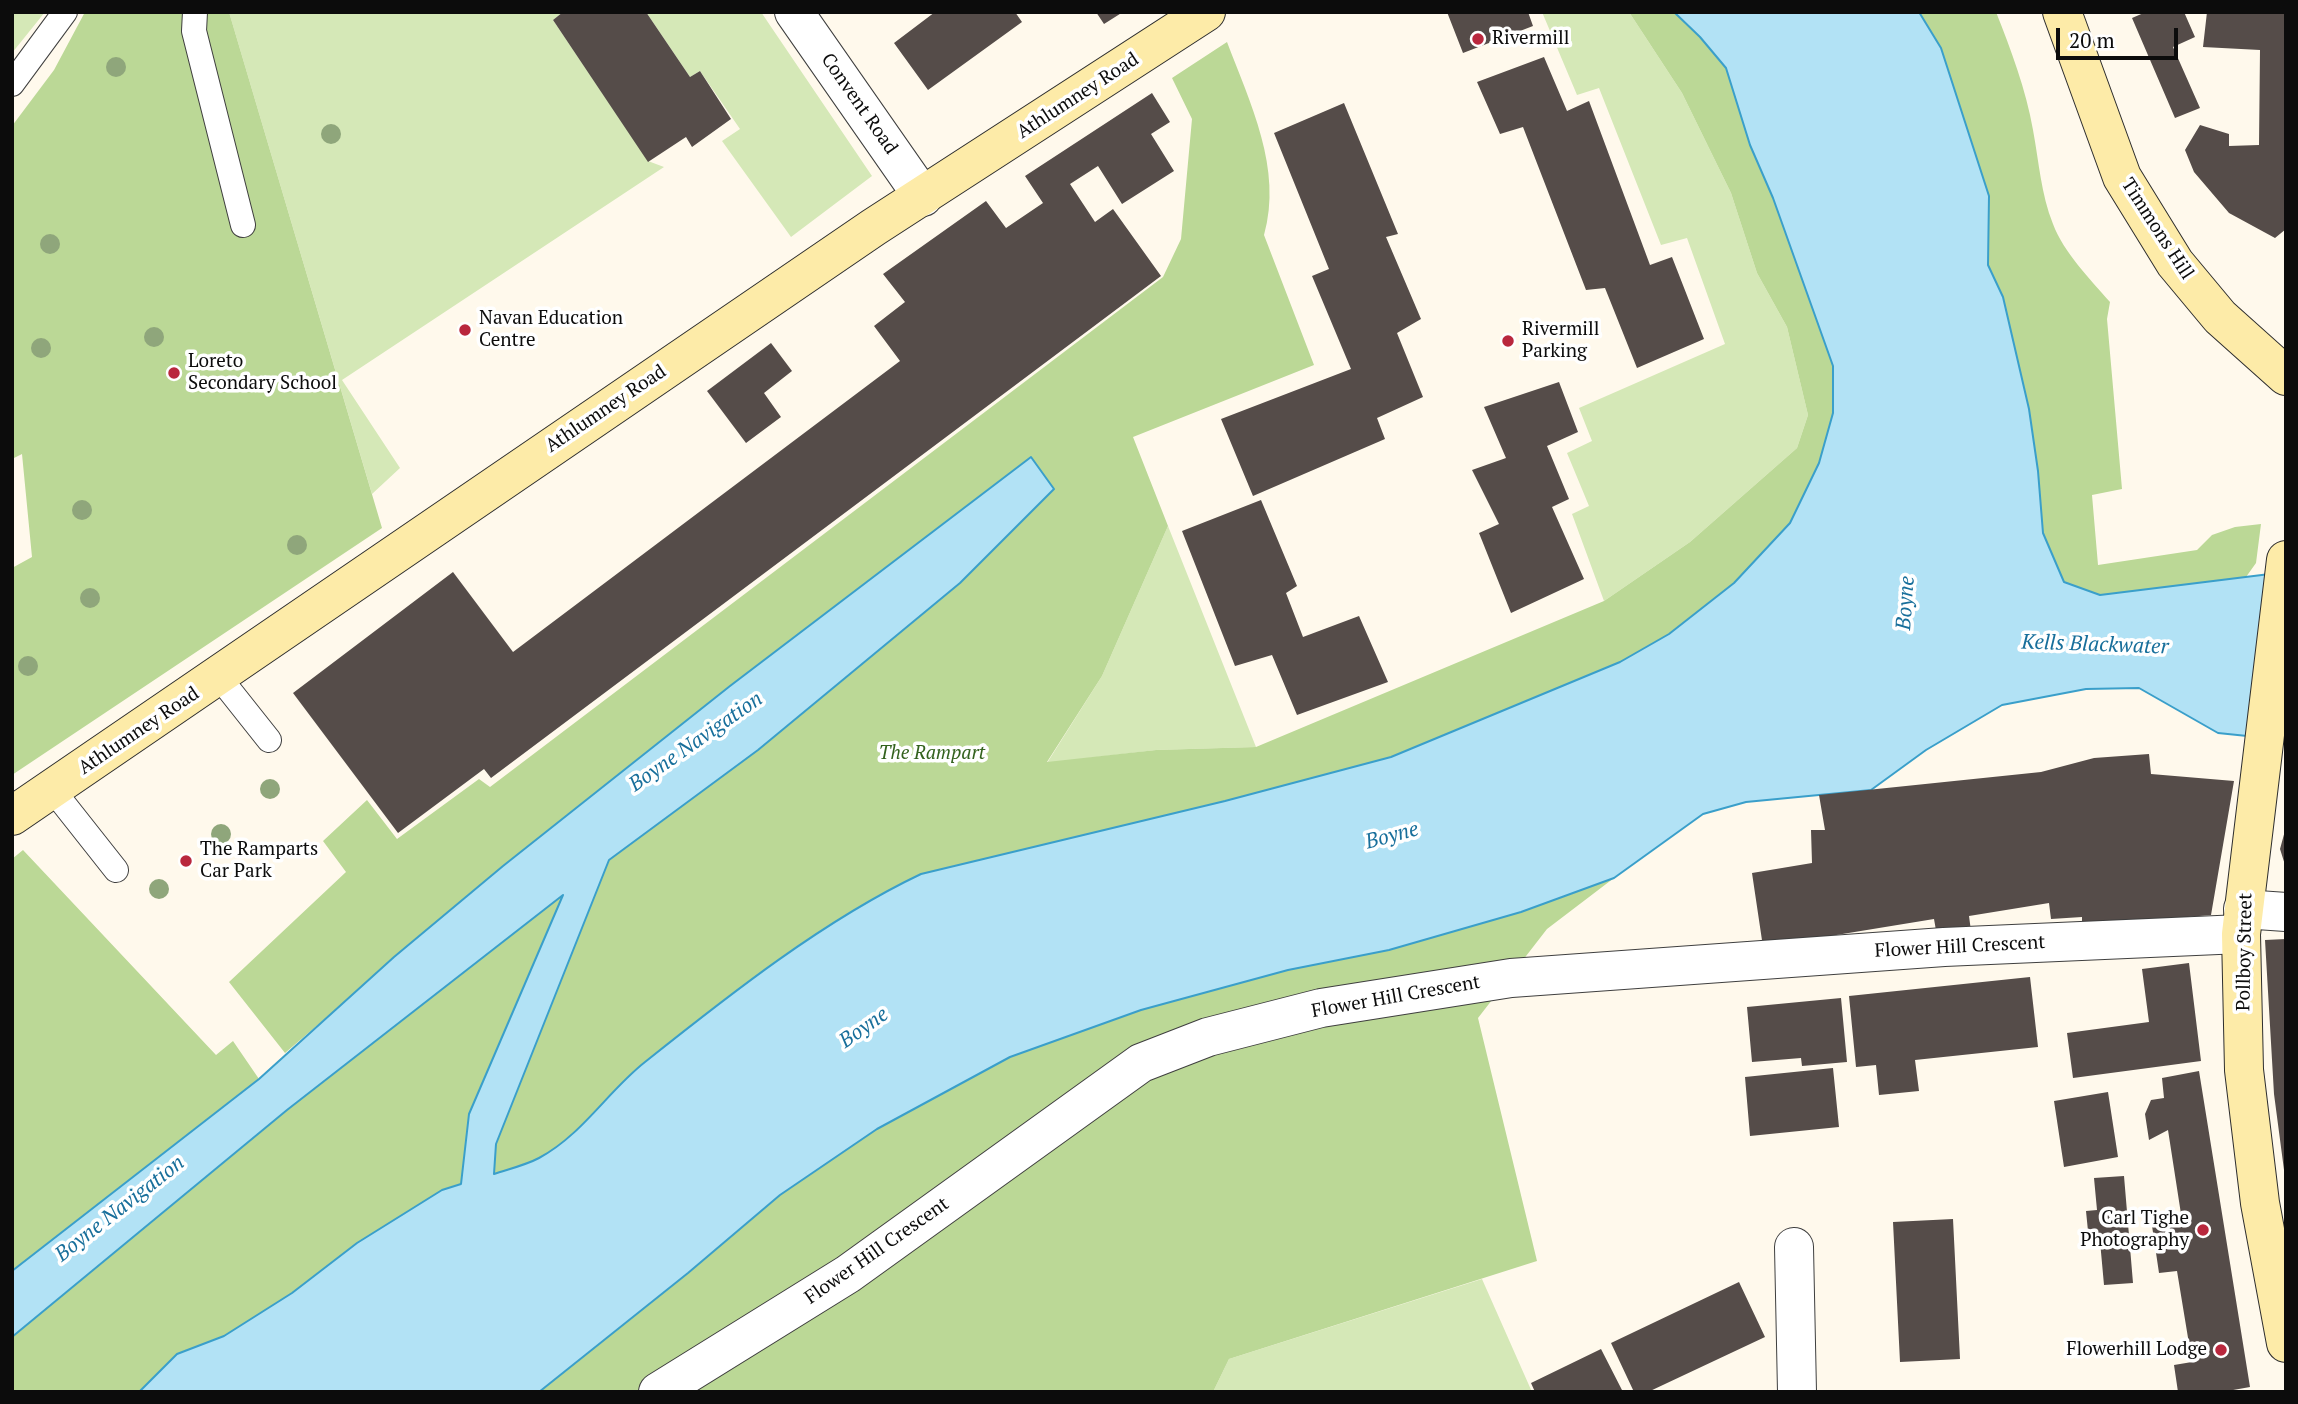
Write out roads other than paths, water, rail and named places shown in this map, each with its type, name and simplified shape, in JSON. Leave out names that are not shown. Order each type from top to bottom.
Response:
[{"type":"main road","name":"Athlumney Road","points":[[12,816],[219,677],[561,440],[923,197],[1206,12]]},
{"type":"main road","name":"Timmons Hill","points":[[2062,12],[2122,177],[2175,263],[2220,317],[2286,376]]},
{"type":"main road","name":"Pollboy Street","points":[[2286,560],[2242,921],[2244,1070],[2260,1203],[2286,1343]]},
{"type":"street","name":"Convent Road","points":[[801,15],[923,197]]},
{"type":"street","name":"Flower Hill Crescent","points":[[658,1392],[848,1274],[1141,1063],[1208,1037],[1321,1008],[1511,978],[1944,947],[2242,921],[2286,912]]},
{"type":"street","points":[[1794,1247],[1797,1392]]},
{"type":"lane","points":[[12,84],[65,12]]},
{"type":"lane","points":[[195,12],[194,31],[243,225]]},
{"type":"lane","points":[[219,677],[269,740]]},
{"type":"lane","points":[[52,789],[116,870]]},
{"type":"water","points":[[1674,12],[1919,12],[1941,48],[1989,196],[1988,265],[2003,297],[2029,409],[2043,533],[2064,582],[2100,595],[2286,572],[2286,740],[2218,733],[2139,688],[2086,689],[2002,705],[1926,750],[1871,790],[1746,802],[1703,814],[1614,878],[1521,912],[1389,950],[1288,970],[1141,1010],[1010,1057],[877,1129],[780,1195],[688,1273],[539,1392],[139,1392],[177,1354],[224,1336],[292,1293],[357,1243],[442,1190],[461,1184],[469,1114],[563,895],[287,1110],[12,1337],[12,1271],[259,1079],[394,957],[503,866],[730,686],[1031,457],[1054,489],[960,583],[758,750],[609,860],[496,1144],[494,1174],[523,1165],[554,1148],[582,1125],[632,1074],[744,985],[849,913],[921,874],[1225,801],[1391,757],[1620,662],[1669,634],[1734,583],[1790,523],[1819,463],[1833,413],[1833,366],[1773,198],[1750,145],[1726,68]]},
{"type":"place","name":"Rivermill","points":[[1478,39]]},
{"type":"place","name":"Navan Education Centre","points":[[465,330]]},
{"type":"place","name":"Rivermill Parking","points":[[1508,341]]},
{"type":"place","name":"Loreto Secondary School","points":[[174,373]]},
{"type":"place","name":"The Ramparts Car Park","points":[[186,861]]},
{"type":"place","name":"Carl Tighe Photography","points":[[2203,1230]]},
{"type":"place","name":"Flowerhill Lodge","points":[[2221,1350]]},
{"type":"water label","name":"Boyne","points":[[1906,603]]},
{"type":"water label","name":"Kells Blackwater","points":[[2095,645]]},
{"type":"water label","name":"Boyne Navigation","points":[[696,742]]},
{"type":"water label","name":"Boyne","points":[[1392,836]]},
{"type":"water label","name":"Boyne","points":[[864,1028]]},
{"type":"water label","name":"Boyne Navigation","points":[[120,1209]]},
{"type":"park label","name":"The Rampart","points":[[932,754]]}]
